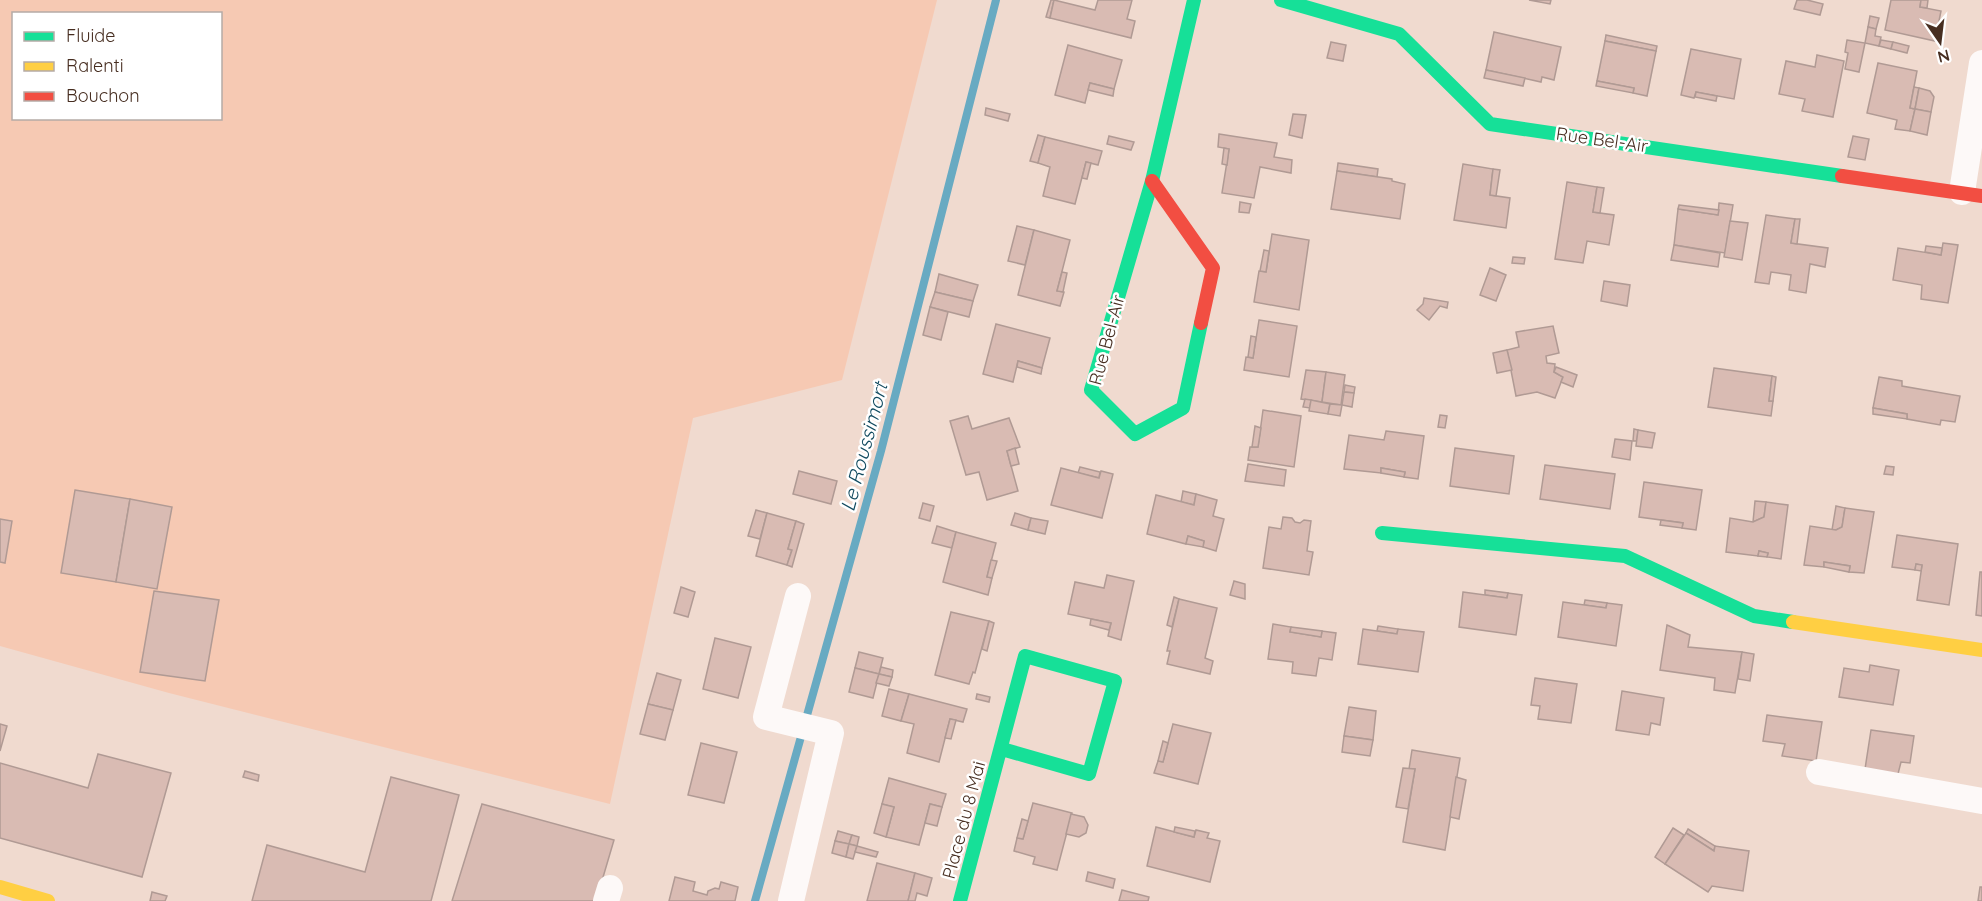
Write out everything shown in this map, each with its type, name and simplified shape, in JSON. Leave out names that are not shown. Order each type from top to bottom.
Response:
[{"type":"street","name":"Rue Bel-Air","points":[[1152,181],[1213,268],[1184,408],[1135,434],[1091,390],[1152,181],[1194,0]]},
{"type":"street","name":"Rue Bel-Air","points":[[1281,0],[1399,34],[1490,124],[1972,194],[1982,63]]},
{"type":"street","points":[[1382,533],[1625,556],[1754,616],[1982,650]]},
{"type":"street","points":[[791,901],[831,733],[766,717],[798,596]]},
{"type":"street","name":"Place du 8 Mai","points":[[960,901],[1025,656],[1115,681],[1089,774],[1002,749]]},
{"type":"street","points":[[1819,772],[1982,801]]},
{"type":"street","points":[[0,887],[48,901]]},
{"type":"shaded area","points":[[0,0],[937,0],[842,380],[693,418],[610,804],[169,693],[0,646]]},
{"type":"building","points":[[1051,0],[1054,0],[1050,18],[1046,17]]},
{"type":"building","points":[[1054,0],[1095,10],[1098,0],[1132,0],[1127,19],[1135,21],[1131,38],[1050,18]]},
{"type":"building","points":[[1529,0],[1551,0],[1550,4]]},
{"type":"building","points":[[1797,0],[1823,4],[1820,15],[1794,9]]},
{"type":"building","points":[[1891,0],[1921,0],[1920,7],[1941,11],[1935,41],[1885,30]]},
{"type":"building","points":[[1921,0],[1928,0],[1927,8],[1920,7]]},
{"type":"building","points":[[1870,16],[1879,18],[1876,29],[1868,27]]},
{"type":"building","points":[[1868,27],[1876,29],[1875,36],[1881,37],[1879,46],[1865,43]]},
{"type":"building","points":[[1494,32],[1561,47],[1554,80],[1542,77],[1541,82],[1486,70]]},
{"type":"building","points":[[1606,35],[1657,46],[1656,51],[1605,41]]},
{"type":"building","points":[[1847,40],[1865,43],[1859,72],[1845,69],[1848,53],[1845,52]]},
{"type":"building","points":[[1881,40],[1893,42],[1891,49],[1879,46]]},
{"type":"building","points":[[1605,41],[1656,51],[1647,96],[1633,93],[1634,88],[1597,81]]},
{"type":"building","points":[[1331,42],[1346,45],[1343,61],[1327,58]]},
{"type":"building","points":[[1893,42],[1909,46],[1907,53],[1891,49]]},
{"type":"building","points":[[1068,45],[1122,60],[1114,89],[1090,83],[1085,103],[1055,95]]},
{"type":"building","points":[[1691,49],[1741,59],[1734,99],[1696,92],[1694,98],[1681,95]]},
{"type":"building","points":[[1817,55],[1844,61],[1833,117],[1802,111],[1805,99],[1779,94],[1786,61],[1815,67]]},
{"type":"building","points":[[1878,63],[1917,71],[1910,108],[1915,109],[1910,131],[1895,129],[1897,120],[1867,113]]},
{"type":"building","points":[[1486,70],[1525,78],[1523,86],[1484,78]]},
{"type":"building","points":[[1597,81],[1634,88],[1633,93],[1596,86]]},
{"type":"building","points":[[1090,83],[1114,89],[1113,96],[1088,90]]},
{"type":"building","points":[[1914,87],[1919,88],[1915,109],[1910,108]]},
{"type":"building","points":[[1919,88],[1930,91],[1934,97],[1931,112],[1915,109]]},
{"type":"building","points":[[1696,92],[1717,96],[1716,101],[1695,97]]},
{"type":"building","points":[[986,108],[1010,114],[1008,121],[985,115]]},
{"type":"building","points":[[1915,109],[1931,112],[1927,135],[1910,131]]},
{"type":"building","points":[[1293,114],[1306,115],[1302,138],[1289,135]]},
{"type":"building","points":[[1219,134],[1277,143],[1274,157],[1292,160],[1291,173],[1260,167],[1254,198],[1222,193],[1229,149],[1218,147]]},
{"type":"building","points":[[1038,135],[1045,137],[1038,163],[1030,161]]},
{"type":"building","points":[[1109,136],[1134,142],[1131,150],[1107,144]]},
{"type":"building","points":[[1853,136],[1869,139],[1865,160],[1848,157]]},
{"type":"building","points":[[1045,137],[1102,151],[1098,165],[1086,162],[1075,204],[1043,196],[1050,167],[1038,163]]},
{"type":"building","points":[[1224,148],[1229,149],[1227,165],[1222,164]]},
{"type":"building","points":[[1086,162],[1091,163],[1087,179],[1082,178]]},
{"type":"building","points":[[1338,163],[1378,169],[1377,177],[1337,171]]},
{"type":"building","points":[[1463,164],[1493,169],[1490,195],[1510,198],[1506,228],[1454,220]]},
{"type":"building","points":[[1493,169],[1500,170],[1496,196],[1490,195]]},
{"type":"building","points":[[1337,171],[1392,179],[1392,181],[1405,184],[1400,219],[1331,209]]},
{"type":"building","points":[[1567,182],[1597,187],[1593,212],[1614,215],[1609,245],[1587,241],[1583,263],[1555,259]]},
{"type":"building","points":[[1597,187],[1604,188],[1600,213],[1593,212]]},
{"type":"building","points":[[1240,202],[1251,204],[1249,213],[1239,212]]},
{"type":"building","points":[[1719,203],[1733,205],[1725,253],[1674,245],[1678,209],[1718,215]]},
{"type":"building","points":[[1679,205],[1719,210],[1718,215],[1678,209]]},
{"type":"building","points":[[1766,215],[1795,219],[1791,243],[1828,248],[1825,267],[1810,264],[1806,293],[1789,290],[1791,275],[1771,272],[1769,284],[1755,282]]},
{"type":"building","points":[[1795,219],[1800,219],[1797,244],[1791,243]]},
{"type":"building","points":[[1730,221],[1748,223],[1742,260],[1724,257]]},
{"type":"building","points":[[1017,226],[1034,230],[1025,265],[1008,261]]},
{"type":"building","points":[[1034,230],[1070,240],[1057,291],[1064,292],[1060,306],[1018,295]]},
{"type":"building","points":[[1272,234],[1309,240],[1299,310],[1254,302],[1259,271],[1266,272]]},
{"type":"building","points":[[1943,243],[1958,245],[1948,303],[1921,299],[1922,285],[1893,280],[1898,248],[1941,255]]},
{"type":"building","points":[[1674,245],[1720,253],[1718,267],[1671,260]]},
{"type":"building","points":[[1926,246],[1942,248],[1941,255],[1925,252]]},
{"type":"building","points":[[1264,250],[1269,251],[1266,272],[1260,271]]},
{"type":"building","points":[[1513,257],[1525,258],[1524,264],[1512,263]]},
{"type":"building","points":[[1490,268],[1506,275],[1496,301],[1480,295]]},
{"type":"building","points":[[1062,272],[1067,273],[1063,292],[1057,291]]},
{"type":"building","points":[[939,274],[978,285],[973,301],[935,292]]},
{"type":"building","points":[[1604,281],[1630,285],[1627,306],[1601,301]]},
{"type":"building","points":[[935,292],[973,301],[969,317],[930,307]]},
{"type":"building","points":[[1424,298],[1448,302],[1447,308],[1440,306],[1429,320],[1417,310],[1423,304]]},
{"type":"building","points":[[930,307],[948,312],[941,340],[923,335]]},
{"type":"building","points":[[1259,320],[1297,326],[1289,377],[1244,370],[1246,357],[1253,358]]},
{"type":"building","points":[[996,324],[1050,338],[1042,368],[1018,361],[1013,382],[983,374]]},
{"type":"building","points":[[1553,326],[1559,353],[1546,356],[1547,363],[1555,364],[1554,372],[1563,377],[1555,398],[1537,392],[1516,396],[1507,350],[1519,347],[1516,332]]},
{"type":"building","points":[[1251,336],[1256,337],[1253,358],[1248,357]]},
{"type":"building","points":[[1507,350],[1512,370],[1497,373],[1493,353]]},
{"type":"building","points":[[1018,361],[1042,368],[1041,374],[1017,367]]},
{"type":"building","points":[[1556,367],[1577,375],[1573,387],[1561,382],[1563,377],[1554,372]]},
{"type":"building","points":[[1714,368],[1772,376],[1769,401],[1773,401],[1771,416],[1708,407]]},
{"type":"building","points":[[1306,370],[1326,372],[1322,402],[1301,399]]},
{"type":"building","points":[[1326,372],[1345,375],[1341,405],[1322,402]]},
{"type":"building","points":[[1772,376],[1776,377],[1773,401],[1769,401]]},
{"type":"building","points":[[1879,377],[1902,381],[1902,386],[1960,396],[1955,422],[1941,420],[1940,425],[1907,419],[1907,414],[1873,408]]},
{"type":"building","points":[[1345,385],[1355,387],[1354,393],[1344,392]]},
{"type":"building","points":[[1344,392],[1354,393],[1352,407],[1342,405]]},
{"type":"building","points":[[1305,399],[1311,400],[1310,408],[1303,407]]},
{"type":"building","points":[[1311,400],[1330,404],[1328,414],[1309,411]]},
{"type":"building","points":[[1330,404],[1342,405],[1340,416],[1328,414]]},
{"type":"building","points":[[1873,408],[1907,414],[1907,419],[1873,414]]},
{"type":"building","points":[[1263,410],[1301,416],[1294,467],[1248,460],[1250,447],[1258,447]]},
{"type":"building","points":[[1440,415],[1447,416],[1445,428],[1438,427]]},
{"type":"building","points":[[968,416],[972,429],[1009,418],[1020,447],[1007,451],[1018,491],[987,500],[979,472],[966,475],[950,421]]},
{"type":"building","points":[[1255,426],[1261,428],[1258,447],[1252,447]]},
{"type":"building","points":[[1634,429],[1638,430],[1637,441],[1633,441]]},
{"type":"building","points":[[1638,430],[1655,433],[1652,448],[1636,446]]},
{"type":"building","points":[[1386,431],[1424,436],[1418,479],[1404,477],[1405,472],[1381,468],[1381,473],[1344,469],[1349,435],[1384,440]]},
{"type":"building","points":[[1615,439],[1632,441],[1630,460],[1612,457]]},
{"type":"building","points":[[1015,448],[1019,464],[1011,466],[1007,451]]},
{"type":"building","points":[[1455,448],[1514,456],[1509,494],[1450,486]]},
{"type":"building","points":[[1248,464],[1286,470],[1284,486],[1245,481]]},
{"type":"building","points":[[1545,465],[1615,474],[1610,509],[1540,499]]},
{"type":"building","points":[[1886,466],[1894,467],[1893,475],[1884,474]]},
{"type":"building","points":[[1080,467],[1100,472],[1099,478],[1078,473]]},
{"type":"building","points":[[1061,468],[1099,478],[1101,471],[1113,474],[1102,518],[1051,505]]},
{"type":"building","points":[[1381,468],[1405,472],[1404,477],[1381,473]]},
{"type":"building","points":[[799,471],[837,481],[831,504],[793,494]]},
{"type":"building","points":[[1644,482],[1702,490],[1696,530],[1682,528],[1683,523],[1639,517]]},
{"type":"building","points":[[75,490],[130,499],[116,582],[61,573]]},
{"type":"building","points":[[1183,491],[1196,494],[1194,505],[1181,502]]},
{"type":"building","points":[[1196,494],[1217,500],[1213,516],[1224,519],[1216,551],[1203,547],[1204,541],[1188,536],[1186,544],[1147,534],[1156,495],[1194,505]]},
{"type":"building","points":[[130,499],[172,507],[157,589],[116,582]]},
{"type":"building","points":[[1755,501],[1766,502],[1764,517],[1753,522]]},
{"type":"building","points":[[1766,502],[1788,505],[1781,559],[1767,557],[1768,553],[1759,551],[1758,556],[1726,552],[1730,518],[1753,522],[1764,517]]},
{"type":"building","points":[[923,503],[934,506],[930,521],[919,518]]},
{"type":"building","points":[[1836,506],[1845,508],[1842,527],[1832,530]]},
{"type":"building","points":[[1845,508],[1874,512],[1864,573],[1849,572],[1850,566],[1824,562],[1824,567],[1804,565],[1810,526],[1836,530],[1842,527]]},
{"type":"building","points":[[756,510],[767,513],[760,539],[748,536]]},
{"type":"building","points":[[767,513],[796,521],[788,549],[792,550],[787,565],[756,556]]},
{"type":"building","points":[[1015,513],[1031,518],[1028,530],[1011,525]]},
{"type":"building","points":[[1283,517],[1292,518],[1295,522],[1300,523],[1304,520],[1311,521],[1307,551],[1313,552],[1309,575],[1263,568],[1269,527],[1281,529]]},
{"type":"building","points":[[1031,518],[1048,521],[1045,534],[1028,530]]},
{"type":"building","points":[[0,519],[12,521],[5,563],[0,562]]},
{"type":"building","points":[[1661,520],[1683,523],[1682,528],[1660,525]]},
{"type":"building","points":[[796,521],[804,524],[792,567],[787,565],[792,550],[788,549]]},
{"type":"building","points":[[937,526],[956,532],[952,548],[932,543]]},
{"type":"building","points":[[956,532],[996,543],[987,577],[992,578],[988,595],[943,582]]},
{"type":"building","points":[[1897,535],[1958,544],[1949,605],[1917,600],[1922,565],[1916,564],[1915,570],[1892,567]]},
{"type":"building","points":[[1188,536],[1204,541],[1203,547],[1186,544]]},
{"type":"building","points":[[1759,551],[1768,553],[1767,557],[1758,556]]},
{"type":"building","points":[[991,560],[997,561],[992,578],[987,577]]},
{"type":"building","points":[[1824,562],[1850,566],[1849,572],[1824,567]]},
{"type":"building","points":[[1916,564],[1922,565],[1921,571],[1915,570]]},
{"type":"building","points":[[1980,572],[1982,572],[1982,616],[1976,615]]},
{"type":"building","points":[[1107,575],[1134,581],[1121,640],[1108,636],[1111,623],[1068,614],[1075,582],[1104,588]]},
{"type":"building","points":[[1234,581],[1245,584],[1245,599],[1230,595]]},
{"type":"building","points":[[681,587],[695,592],[688,617],[674,613]]},
{"type":"building","points":[[1485,590],[1508,593],[1507,598],[1485,595]]},
{"type":"building","points":[[154,591],[219,600],[205,681],[140,672]]},
{"type":"building","points":[[1463,592],[1507,598],[1508,593],[1522,595],[1516,635],[1459,627]]},
{"type":"building","points":[[1174,597],[1179,599],[1172,627],[1167,625]]},
{"type":"building","points":[[1179,599],[1217,608],[1205,658],[1213,661],[1210,674],[1167,664],[1170,651],[1167,651]]},
{"type":"building","points":[[1585,600],[1607,603],[1606,608],[1584,605]]},
{"type":"building","points":[[1563,602],[1606,608],[1607,603],[1622,605],[1616,646],[1558,637]]},
{"type":"building","points":[[951,612],[989,621],[975,673],[973,672],[969,684],[935,675]]},
{"type":"building","points":[[1091,619],[1111,623],[1109,630],[1090,625]]},
{"type":"building","points":[[989,621],[994,623],[987,651],[982,649]]},
{"type":"building","points":[[1273,624],[1291,627],[1290,632],[1321,637],[1322,631],[1336,633],[1332,660],[1319,658],[1316,676],[1292,673],[1293,662],[1268,659]]},
{"type":"building","points":[[1667,625],[1690,635],[1688,647],[1742,652],[1735,693],[1714,690],[1715,678],[1660,670]]},
{"type":"building","points":[[1378,626],[1398,629],[1397,634],[1377,631]]},
{"type":"building","points":[[1291,627],[1322,631],[1321,637],[1290,632]]},
{"type":"building","points":[[1363,629],[1397,634],[1398,629],[1424,632],[1418,672],[1358,664]]},
{"type":"building","points":[[715,638],[751,647],[738,698],[703,689]]},
{"type":"building","points":[[859,652],[883,658],[879,674],[855,668]]},
{"type":"building","points":[[1742,652],[1754,654],[1750,681],[1738,679]]},
{"type":"building","points":[[1870,665],[1899,670],[1893,705],[1839,697],[1844,668],[1869,672]]},
{"type":"building","points":[[881,667],[893,670],[892,677],[879,674]]},
{"type":"building","points":[[855,668],[879,674],[873,698],[849,692]]},
{"type":"building","points":[[657,673],[681,680],[673,710],[648,704]]},
{"type":"building","points":[[879,674],[892,677],[889,686],[876,683]]},
{"type":"building","points":[[1535,678],[1577,684],[1571,723],[1538,719],[1540,706],[1531,705]]},
{"type":"building","points":[[889,689],[909,694],[901,721],[882,716]]},
{"type":"building","points":[[1622,691],[1664,698],[1660,725],[1651,723],[1649,735],[1616,730]]},
{"type":"building","points":[[909,694],[967,709],[963,722],[950,719],[939,762],[907,753],[914,724],[901,721]]},
{"type":"building","points":[[977,694],[990,697],[989,702],[976,699]]},
{"type":"building","points":[[648,704],[673,710],[665,740],[640,734]]},
{"type":"building","points":[[1349,707],[1376,711],[1373,740],[1344,736]]},
{"type":"building","points":[[1767,715],[1822,722],[1816,761],[1782,756],[1785,744],[1763,741]]},
{"type":"building","points":[[950,719],[956,720],[951,739],[945,738]]},
{"type":"building","points":[[0,724],[7,726],[0,751]]},
{"type":"building","points":[[1173,724],[1211,733],[1198,784],[1154,773],[1158,761],[1163,762]]},
{"type":"building","points":[[1871,730],[1914,736],[1910,763],[1901,762],[1898,774],[1865,769]]},
{"type":"building","points":[[1344,736],[1373,740],[1370,756],[1342,752]]},
{"type":"building","points":[[1163,741],[1168,743],[1163,762],[1158,761]]},
{"type":"building","points":[[701,743],[737,752],[724,803],[688,795]]},
{"type":"building","points":[[1412,750],[1460,758],[1445,850],[1403,842],[1415,769],[1409,769]]},
{"type":"building","points":[[98,754],[171,773],[142,877],[0,838],[0,763],[88,788]]},
{"type":"building","points":[[1403,768],[1415,769],[1408,809],[1396,807]]},
{"type":"building","points":[[245,771],[259,775],[258,781],[243,777]]},
{"type":"building","points":[[391,777],[459,795],[431,901],[252,901],[267,845],[365,872]]},
{"type":"building","points":[[1456,777],[1466,780],[1459,819],[1450,817]]},
{"type":"building","points":[[889,778],[946,794],[942,807],[930,804],[919,845],[886,837],[894,807],[882,804]]},
{"type":"building","points":[[1033,803],[1072,813],[1057,870],[1033,864],[1035,857],[1014,851],[1017,838],[1023,839]]},
{"type":"building","points":[[482,804],[614,840],[596,901],[452,901]]},
{"type":"building","points":[[882,804],[894,807],[886,837],[874,833]]},
{"type":"building","points":[[930,804],[942,807],[937,826],[925,823]]},
{"type":"building","points":[[1071,814],[1084,817],[1088,825],[1086,833],[1079,837],[1066,834]]},
{"type":"building","points":[[1022,819],[1028,821],[1023,839],[1017,838]]},
{"type":"building","points":[[1156,827],[1194,837],[1196,830],[1209,833],[1207,838],[1220,841],[1210,882],[1147,866]]},
{"type":"building","points":[[1175,827],[1195,831],[1194,837],[1174,832]]},
{"type":"building","points":[[1673,828],[1684,835],[1665,864],[1655,857]]},
{"type":"building","points":[[1688,829],[1715,846],[1714,851],[1686,833]]},
{"type":"building","points":[[838,831],[852,835],[849,844],[835,841]]},
{"type":"building","points":[[1686,833],[1714,851],[1715,846],[1749,851],[1743,891],[1712,886],[1708,892],[1665,864]]},
{"type":"building","points":[[852,835],[859,837],[857,846],[849,844]]},
{"type":"building","points":[[835,841],[849,844],[846,857],[832,853]]},
{"type":"building","points":[[849,844],[857,846],[853,859],[846,857]]},
{"type":"building","points":[[857,846],[878,852],[876,857],[855,852]]},
{"type":"building","points":[[877,863],[915,873],[908,901],[867,901]]},
{"type":"building","points":[[1088,872],[1115,879],[1113,888],[1086,881]]},
{"type":"building","points":[[915,873],[932,878],[927,896],[917,893],[915,901],[908,901]]},
{"type":"building","points":[[675,877],[695,882],[693,891],[707,895],[708,891],[719,889],[721,882],[738,887],[735,901],[669,901]]},
{"type":"building","points":[[1980,887],[1982,887],[1982,901],[1978,901]]},
{"type":"building","points":[[1122,890],[1149,897],[1148,901],[1119,901]]},
{"type":"building","points":[[152,892],[167,896],[165,901],[150,901]]},
{"type":"waterway","name":"Le Roussimort","points":[[755,901],[881,451],[996,0]]},
{"type":"traffic: fast","points":[[1194,0],[1152,181],[1091,390],[1135,434],[1183,408],[1201,323]]},
{"type":"traffic: fast","points":[[1281,0],[1399,34],[1490,124],[1842,176]]},
{"type":"traffic: fast","points":[[1382,533],[1625,556],[1754,616],[1793,622]]},
{"type":"traffic: fast","points":[[960,901],[1025,656],[1115,681],[1089,774],[1002,749]]},
{"type":"traffic: slow","points":[[1793,622],[1982,650]]},
{"type":"traffic: slow","points":[[0,887],[48,901]]},
{"type":"traffic: jam","points":[[1842,176],[1982,196]]},
{"type":"traffic: jam","points":[[1152,181],[1213,268],[1201,323]]}]
